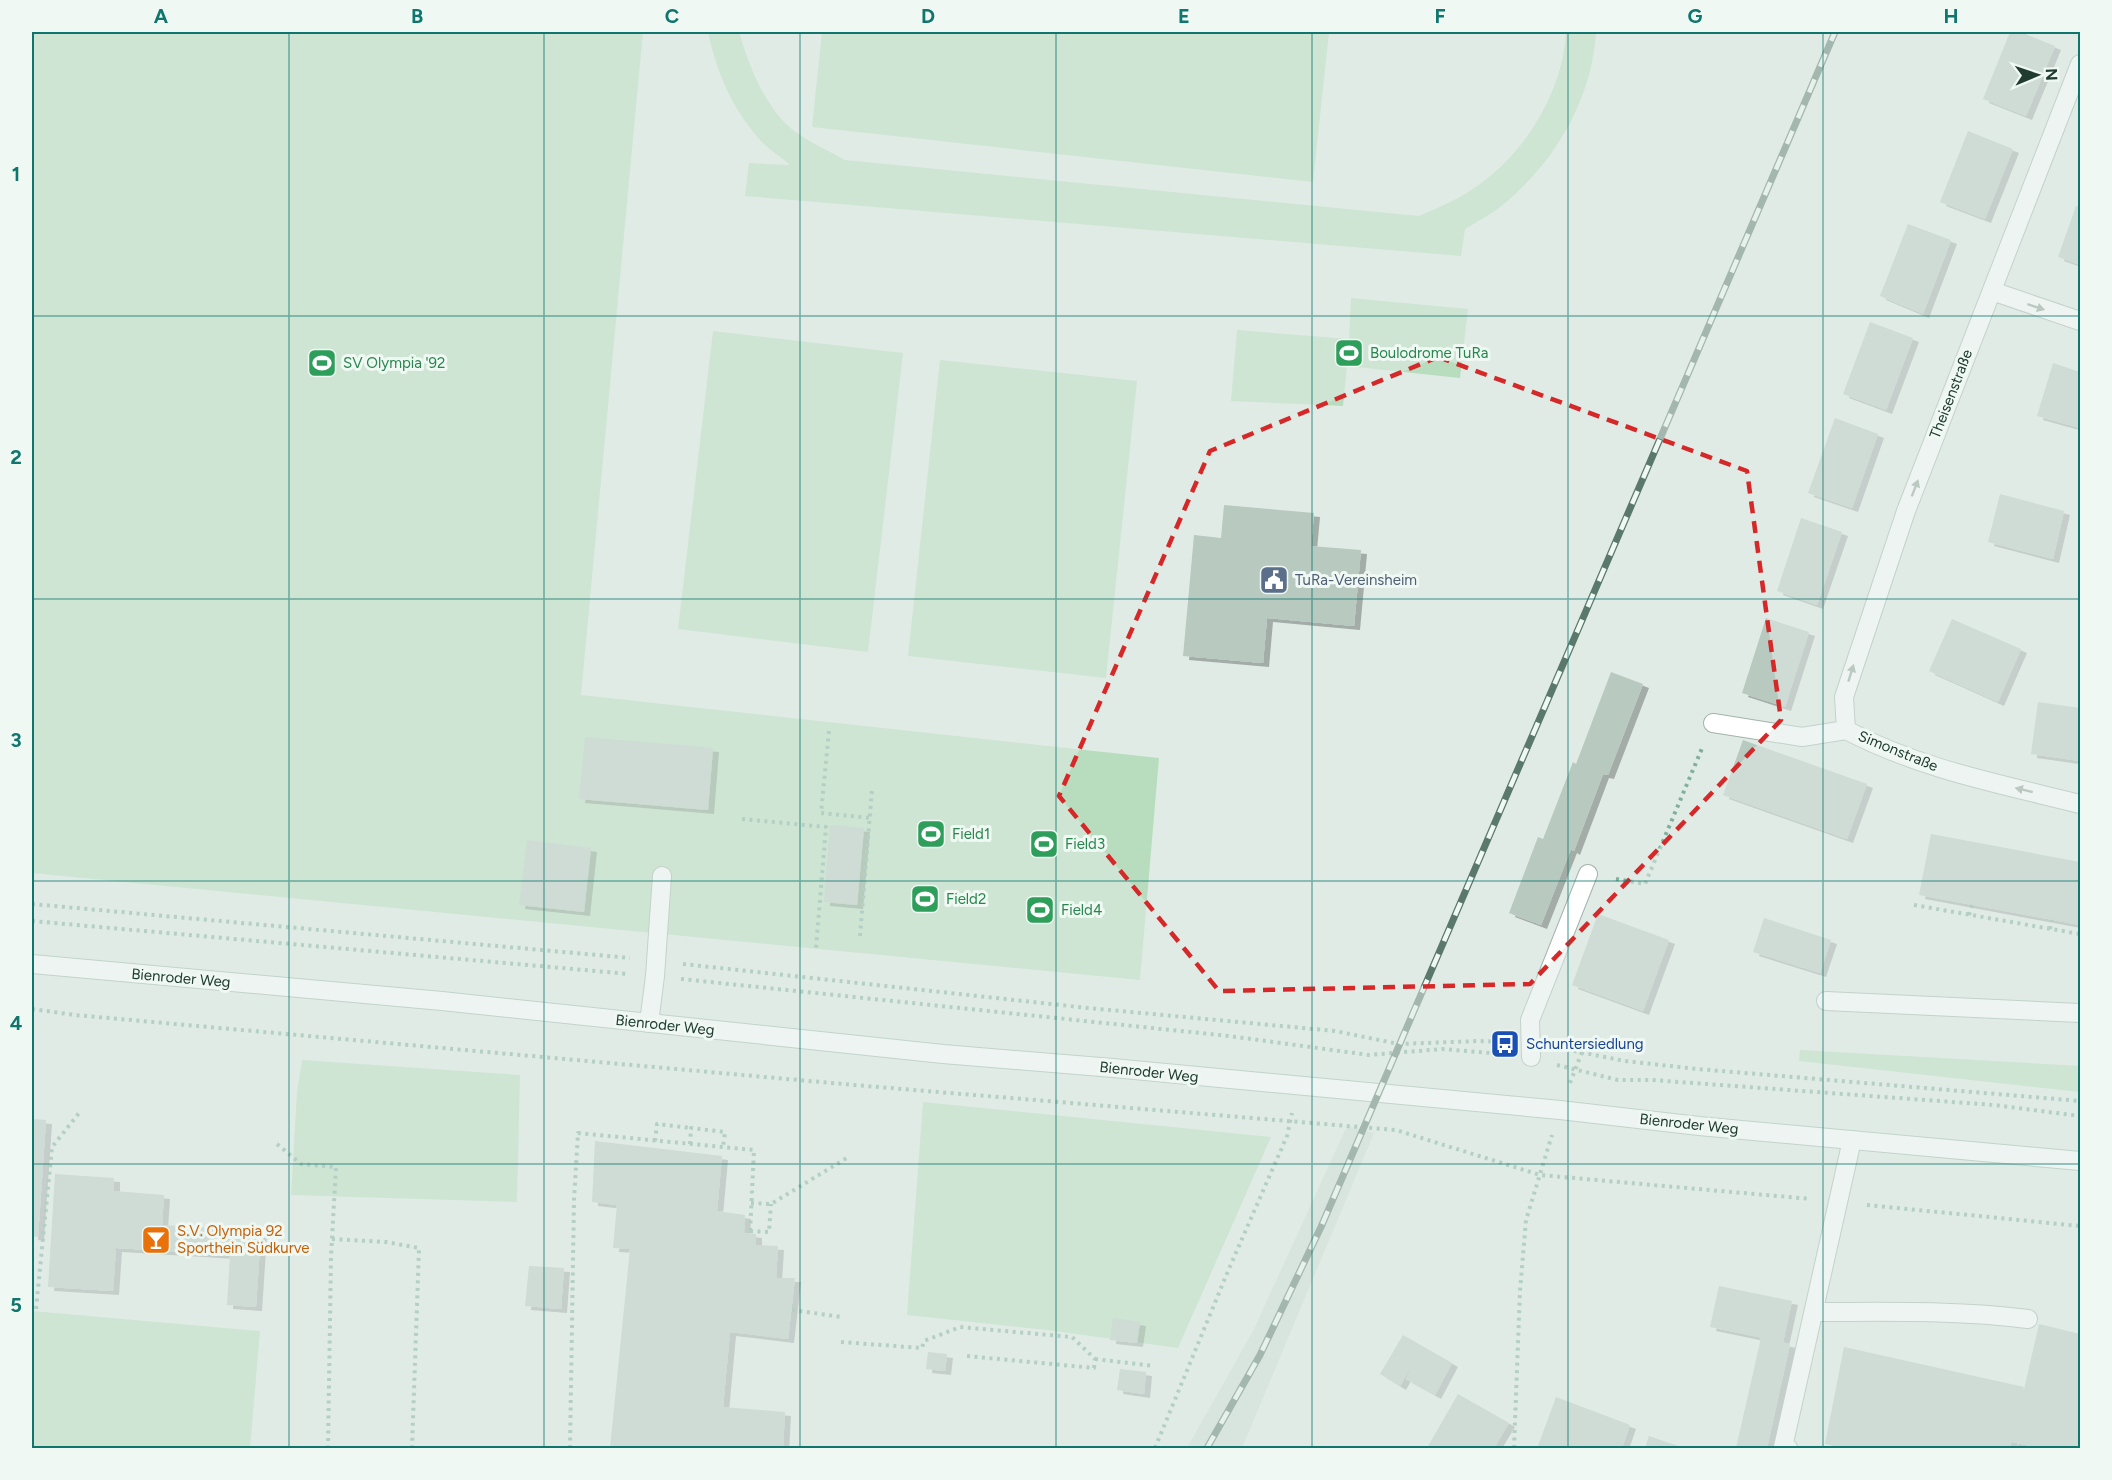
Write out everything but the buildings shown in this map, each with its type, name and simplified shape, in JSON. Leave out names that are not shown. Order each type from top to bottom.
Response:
[{"type":"main road","name":"Theisenstraße","points":[[1846,730],[1844,697],[1906,511],[2080,64]]},
{"type":"main road","points":[[1992,291],[2080,321]]},
{"type":"main road","name":"Simonstraße","points":[[1713,723],[1802,737],[1846,730],[1881,748],[1939,769],[2080,804]]},
{"type":"main road","points":[[1532,1051],[1530,1020],[1588,874]]},
{"type":"main road","points":[[649,1023],[662,876]]},
{"type":"main road","name":"Bienroder Weg","points":[[32,964],[442,1001],[922,1052],[2080,1161]]},
{"type":"main road","points":[[1826,1001],[2080,1012]]},
{"type":"main road","points":[[1788,1449],[1783,1447],[1852,1140]]},
{"type":"main road","points":[[1815,1312],[1946,1311],[2028,1319]]},
{"type":"path","points":[[1588,874],[1645,884],[1713,723]]},
{"type":"path","points":[[829,731],[820,813],[870,818]]},
{"type":"path","points":[[860,936],[872,790]]},
{"type":"path","points":[[742,819],[826,827],[816,948]]},
{"type":"path","points":[[32,904],[655,969],[1228,1036],[1369,1055],[1442,1049],[1582,1052],[1625,1061],[1697,1069],[2080,1101]]},
{"type":"path","points":[[1914,905],[2080,934]]},
{"type":"path","points":[[1969,915],[1971,905]]},
{"type":"path","points":[[2050,929],[2052,920]]},
{"type":"path","points":[[32,921],[655,969],[1335,1031],[1399,1044],[1479,1041],[1532,1051],[1575,1070],[1618,1080],[1664,1081],[1994,1105],[2080,1116]]},
{"type":"path","points":[[32,1009],[75,1015],[866,1086],[1396,1130],[1540,1175],[2080,1226]]},
{"type":"path","points":[[1575,1070],[1582,1052]]},
{"type":"path","points":[[1155,1449],[1228,1271],[1287,1136],[1299,1086]]},
{"type":"path","points":[[36,1308],[52,1147],[79,1113]]},
{"type":"path","points":[[655,1141],[657,1124],[725,1132],[723,1147]]},
{"type":"path","points":[[690,1144],[691,1128]]},
{"type":"path","points":[[570,1449],[574,1200],[578,1133],[754,1150],[750,1232],[769,1232],[771,1204]]},
{"type":"path","points":[[277,1144],[301,1164],[336,1167],[332,1239],[328,1449]]},
{"type":"path","points":[[751,1203],[771,1204],[850,1156]]},
{"type":"path","points":[[1514,1449],[1520,1291],[1526,1220],[1540,1175]]},
{"type":"path","points":[[332,1239],[386,1242],[419,1248],[412,1449]]},
{"type":"path","points":[[792,1310],[842,1317]]},
{"type":"path","points":[[841,1342],[922,1348],[924,1341],[960,1327],[1072,1337],[1095,1359],[1154,1366]]},
{"type":"path","points":[[967,1356],[1094,1368],[1095,1359]]},
{"type":"highlighted area","points":[[1438,357],[1747,471],[1781,720],[1530,984],[1219,991],[1059,796],[1210,451]]},
{"type":"shaded area","points":[[1347,1126],[1374,1133],[1242,1448],[1187,1448],[1253,1331]]},
{"type":"green space","name":"SV Olympia '92","points":[[32,32],[643,32],[581,695],[1159,758],[1140,980],[32,873]]},
{"type":"green space","points":[[708,32],[739,32],[757,80],[769,103],[785,123],[798,134],[845,160],[1419,216],[1473,189],[1513,154],[1540,117],[1550,97],[1558,75],[1566,32],[1596,32],[1587,83],[1566,130],[1537,172],[1519,190],[1496,210],[1465,229],[1461,256],[745,196],[749,163],[790,165],[764,144],[742,116],[721,76]]},
{"type":"green space","points":[[822,32],[1329,32],[1313,182],[812,127]]},
{"type":"green space","name":"Boulodrome TuRa","points":[[1351,298],[1468,309],[1460,378],[1347,366],[1343,406],[1231,401],[1237,330],[1349,339]]},
{"type":"green space","points":[[713,331],[903,353],[868,652],[678,629]]},
{"type":"green space","points":[[940,360],[1137,381],[1106,678],[908,656]]},
{"type":"green space","points":[[1800,1050],[2080,1066],[2080,1092],[1799,1061]]},
{"type":"green space","points":[[302,1060],[520,1075],[517,1202],[291,1195],[297,1092]]},
{"type":"green space","points":[[923,1102],[1271,1137],[1178,1348],[1047,1330],[907,1315]]},
{"type":"green space","points":[[32,1311],[260,1331],[250,1448],[32,1448]]},
{"type":"railway","points":[[1207,1448],[1260,1355],[1321,1227],[1835,32]]},
{"type":"place","name":"Boulodrome TuRa","points":[[1349,353]]},
{"type":"place","name":"SV Olympia '92","points":[[322,363]]},
{"type":"place","name":"TuRa-Vereinsheim","points":[[1274,580]]},
{"type":"place","name":"Field1","points":[[931,834]]},
{"type":"place","name":"Field3","points":[[1044,844]]},
{"type":"place","name":"Field2","points":[[925,899]]},
{"type":"place","name":"Field4","points":[[1040,910]]},
{"type":"place","name":"Schuntersiedlung","points":[[1505,1044]]},
{"type":"place","name":"S.V. Olympia 92 Sporthein Südkurve","points":[[156,1240]]}]
